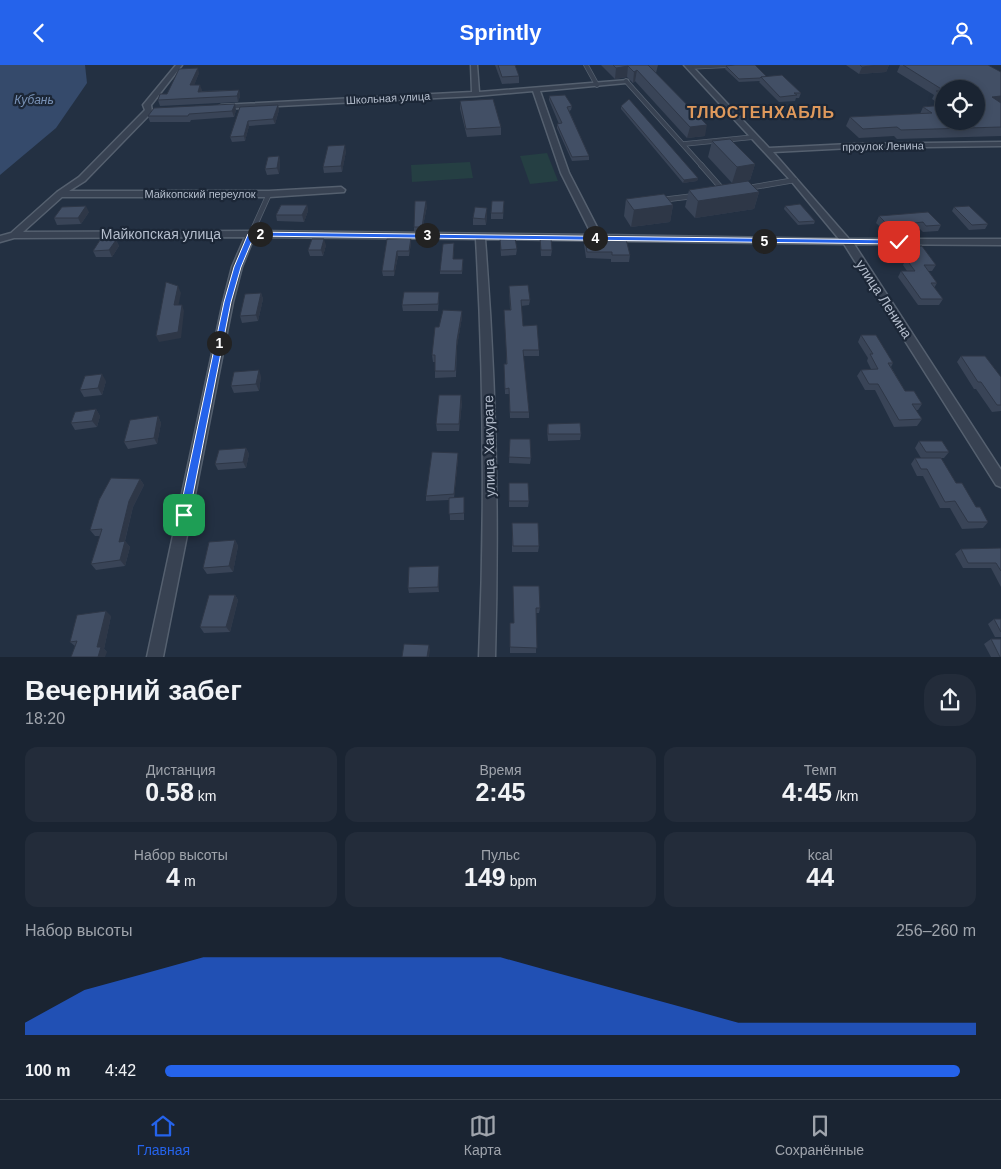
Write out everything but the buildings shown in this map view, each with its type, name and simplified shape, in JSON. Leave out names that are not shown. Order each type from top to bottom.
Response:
[{"type":"street","points":[[149,110],[147,105],[179,65]]},
{"type":"street","points":[[474,65],[476,94]]},
{"type":"street","name":"улица Ленина","points":[[688,66],[794,180],[848,243],[1001,481]]},
{"type":"street","name":"Школьная улица","points":[[209,107],[476,94],[626,81]]},
{"type":"street","points":[[536,90],[565,173],[598,238]]},
{"type":"street","points":[[0,239],[14,235],[60,194],[82,179],[149,110],[159,110]]},
{"type":"street","name":"проулок Ленина","points":[[766,150],[852,146],[1001,144]]},
{"type":"street","name":"Майкопский переулок","points":[[60,194],[270,194],[341,190]]},
{"type":"street","points":[[155,657],[228,302],[237,267],[251,234]]},
{"type":"street","name":"Майкопская улица","points":[[14,235],[251,234],[848,243],[1001,242]]},
{"type":"street","name":"улица Хакурате","points":[[480,236],[487,340],[491,573],[487,657]]},
{"type":"lane","points":[[586,65],[597,85]]},
{"type":"lane","points":[[688,66],[732,65]]},
{"type":"lane","points":[[626,81],[725,192],[716,193]]},
{"type":"lane","points":[[684,145],[754,137]]},
{"type":"lane","points":[[743,189],[794,180]]},
{"type":"lane","points":[[251,234],[270,194]]},
{"type":"lane","points":[[658,201],[697,196]]},
{"type":"green space","points":[[547,153],[558,181],[530,184],[520,156]]},
{"type":"green space","points":[[470,162],[473,178],[412,182],[411,165]]},
{"type":"water","name":"Кубань","points":[[0,65],[85,65],[87,83],[56,128],[0,175]]},
{"type":"district","name":"ТЛЮСТЕНХАБЛЬ","points":[[761,112]]},
{"type":"route","points":[[184,515],[228,302],[237,267],[251,234],[848,243],[899,242]]}]
